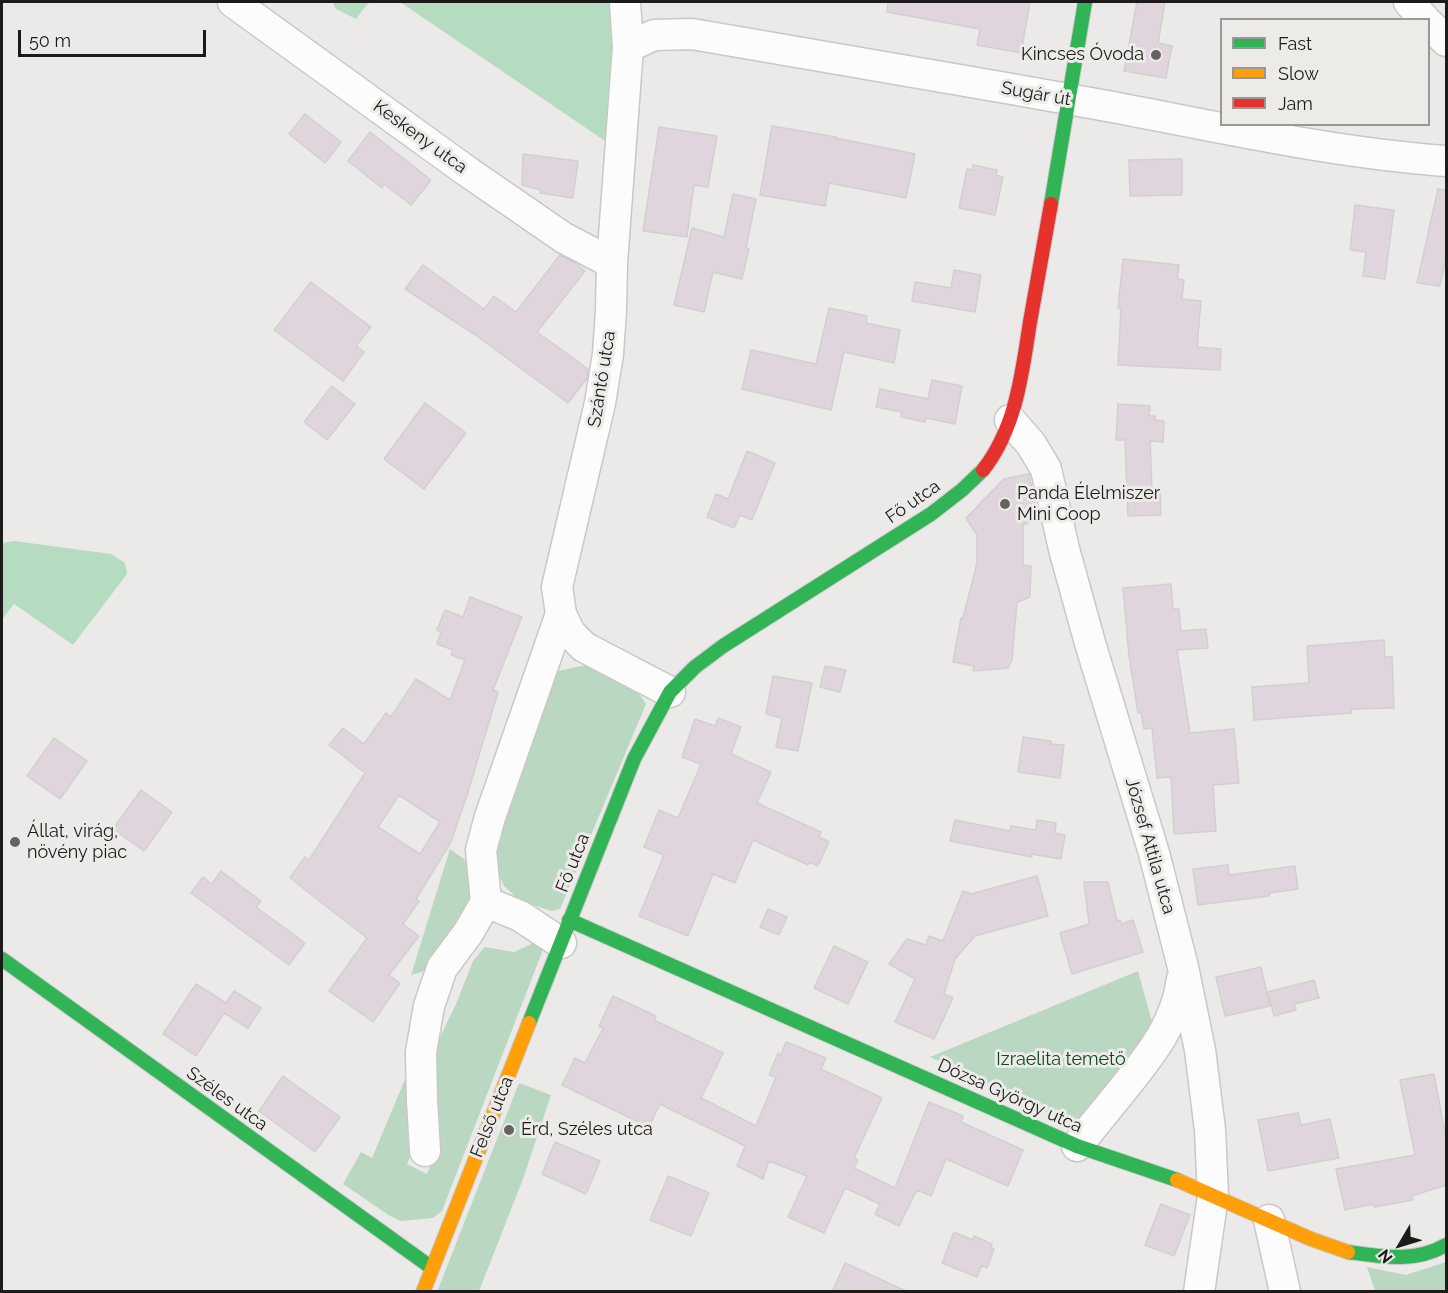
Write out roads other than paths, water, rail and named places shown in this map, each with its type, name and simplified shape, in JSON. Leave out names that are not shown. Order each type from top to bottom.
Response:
[{"type":"street","name":"Keskeny utca","points":[[233,2],[468,172],[564,238],[612,263]]},
{"type":"street","name":"Szántó utca","points":[[625,2],[628,47],[612,263],[608,354],[600,403],[557,588],[561,614],[570,633],[584,647],[670,692]]},
{"type":"street","name":"Fő utca","points":[[565,932],[634,759],[670,692],[696,667],[723,646],[931,514],[961,491],[989,462],[1001,442],[1019,389],[1085,2]]},
{"type":"street","points":[[1408,2],[1424,18]]},
{"type":"street","points":[[1430,24],[1446,41]]},
{"type":"street","name":"Sugár út","points":[[628,47],[654,35],[692,34],[1069,99],[1313,145],[1446,161]]},
{"type":"street","name":"József Attila utca","points":[[1010,420],[1031,444],[1046,469],[1064,549],[1154,853],[1183,967],[1200,1050],[1210,1130],[1213,1196],[1199,1292]]},
{"type":"street","points":[[425,1151],[421,1052],[429,1006],[442,968],[468,933],[486,902],[481,850],[490,817],[561,614]]},
{"type":"street","points":[[486,902],[565,932]]},
{"type":"street","name":"Dózsa György utca","points":[[565,932],[1077,1146],[1169,1177],[1311,1239],[1348,1252],[1396,1258],[1419,1256],[1446,1245]]},
{"type":"street","name":"Felső utca","points":[[423,1292],[565,932]]},
{"type":"street","name":"Széles utca","points":[[2,959],[432,1268]]},
{"type":"street","points":[[1077,1146],[1148,1058],[1162,1037],[1174,1013],[1183,967]]},
{"type":"street","points":[[1269,1220],[1285,1292]]},
{"type":"place","name":"Kincses Óvoda","points":[[1156,55]]},
{"type":"place","name":"Panda Élelmiszer Mini Coop","points":[[1005,504]]},
{"type":"place","name":"Állat, virág, növény piac","points":[[15,842]]},
{"type":"place","name":"Érd, Széles utca","points":[[509,1130]]},
{"type":"park label","name":"Izraelita temető","points":[[1061,1060]]}]
